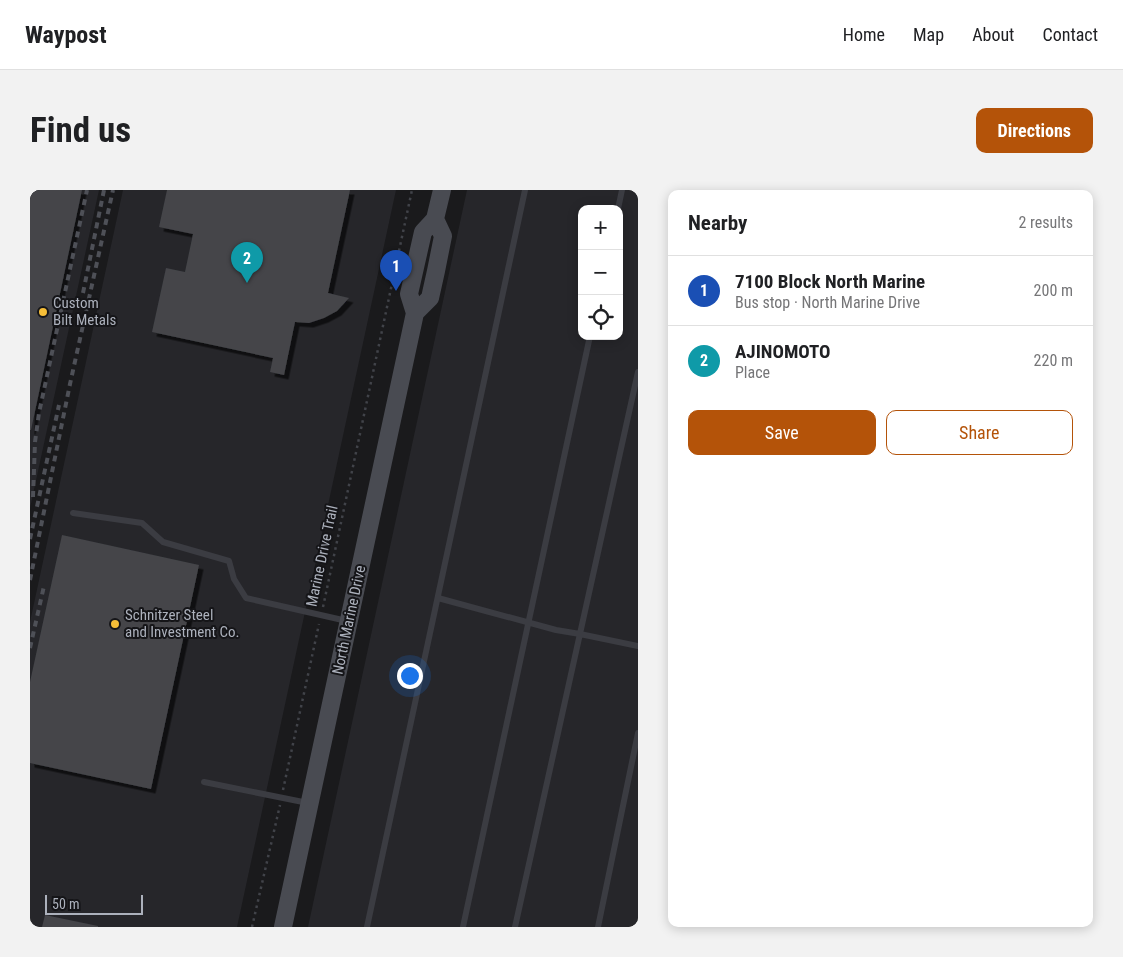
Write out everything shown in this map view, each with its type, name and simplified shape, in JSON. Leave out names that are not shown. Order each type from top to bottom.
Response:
[{"type":"main road","name":"North Marine Drive","points":[[283,927],[415,313],[430,298],[436,271],[443,236],[435,219],[442,190]]},
{"type":"lane","points":[[367,927],[525,190]]},
{"type":"lane","points":[[619,205],[622,190]]},
{"type":"lane","points":[[463,927],[589,340]]},
{"type":"lane","points":[[516,927],[638,372]]},
{"type":"lane","points":[[73,513],[142,523],[163,542],[229,561],[234,579],[246,598],[349,621]]},
{"type":"lane","points":[[438,598],[556,630],[638,646]]},
{"type":"lane","points":[[598,927],[638,733]]},
{"type":"lane","points":[[204,782],[309,804]]},
{"type":"path","name":"Marine Drive Trail","points":[[252,927],[412,190]]},
{"type":"shaded area","points":[[30,190],[99,190],[30,508]]},
{"type":"shaded area","points":[[123,190],[396,190],[237,927],[30,927],[30,622]]},
{"type":"shaded area","points":[[467,190],[638,190],[638,927],[308,927]]},
{"type":"building","name":"Custom Bilt Metals","points":[[30,190],[82,190],[31,430],[30,430]]},
{"type":"building","points":[[167,190],[350,190],[328,293],[349,298],[337,311],[324,318],[309,323],[295,322],[284,375],[270,372],[273,358],[152,332],[166,268],[185,272],[193,234],[159,227]]},
{"type":"building","name":"Schnitzer Steel and Investment Co.","points":[[62,535],[199,565],[151,789],[30,763],[30,682]]},
{"type":"building","points":[[45,915],[98,926],[98,927],[42,927]]},
{"type":"railway","points":[[33,497],[35,442],[39,413],[87,190]]},
{"type":"railway","points":[[83,293],[104,190]]},
{"type":"railway","points":[[30,580],[70,384],[113,190]]},
{"type":"railway","points":[[30,539],[59,405]]},
{"type":"railway","points":[[30,648],[44,586]]},
{"type":"place","name":"AJINOMOTO","points":[[247,283]]},
{"type":"place","name":"7100 Block North Marine","points":[[396,291]]},
{"type":"place","name":"Custom Bilt Metals","points":[[43,312]]},
{"type":"place","name":"Schnitzer Steel and Investment Co.","points":[[115,624]]}]
